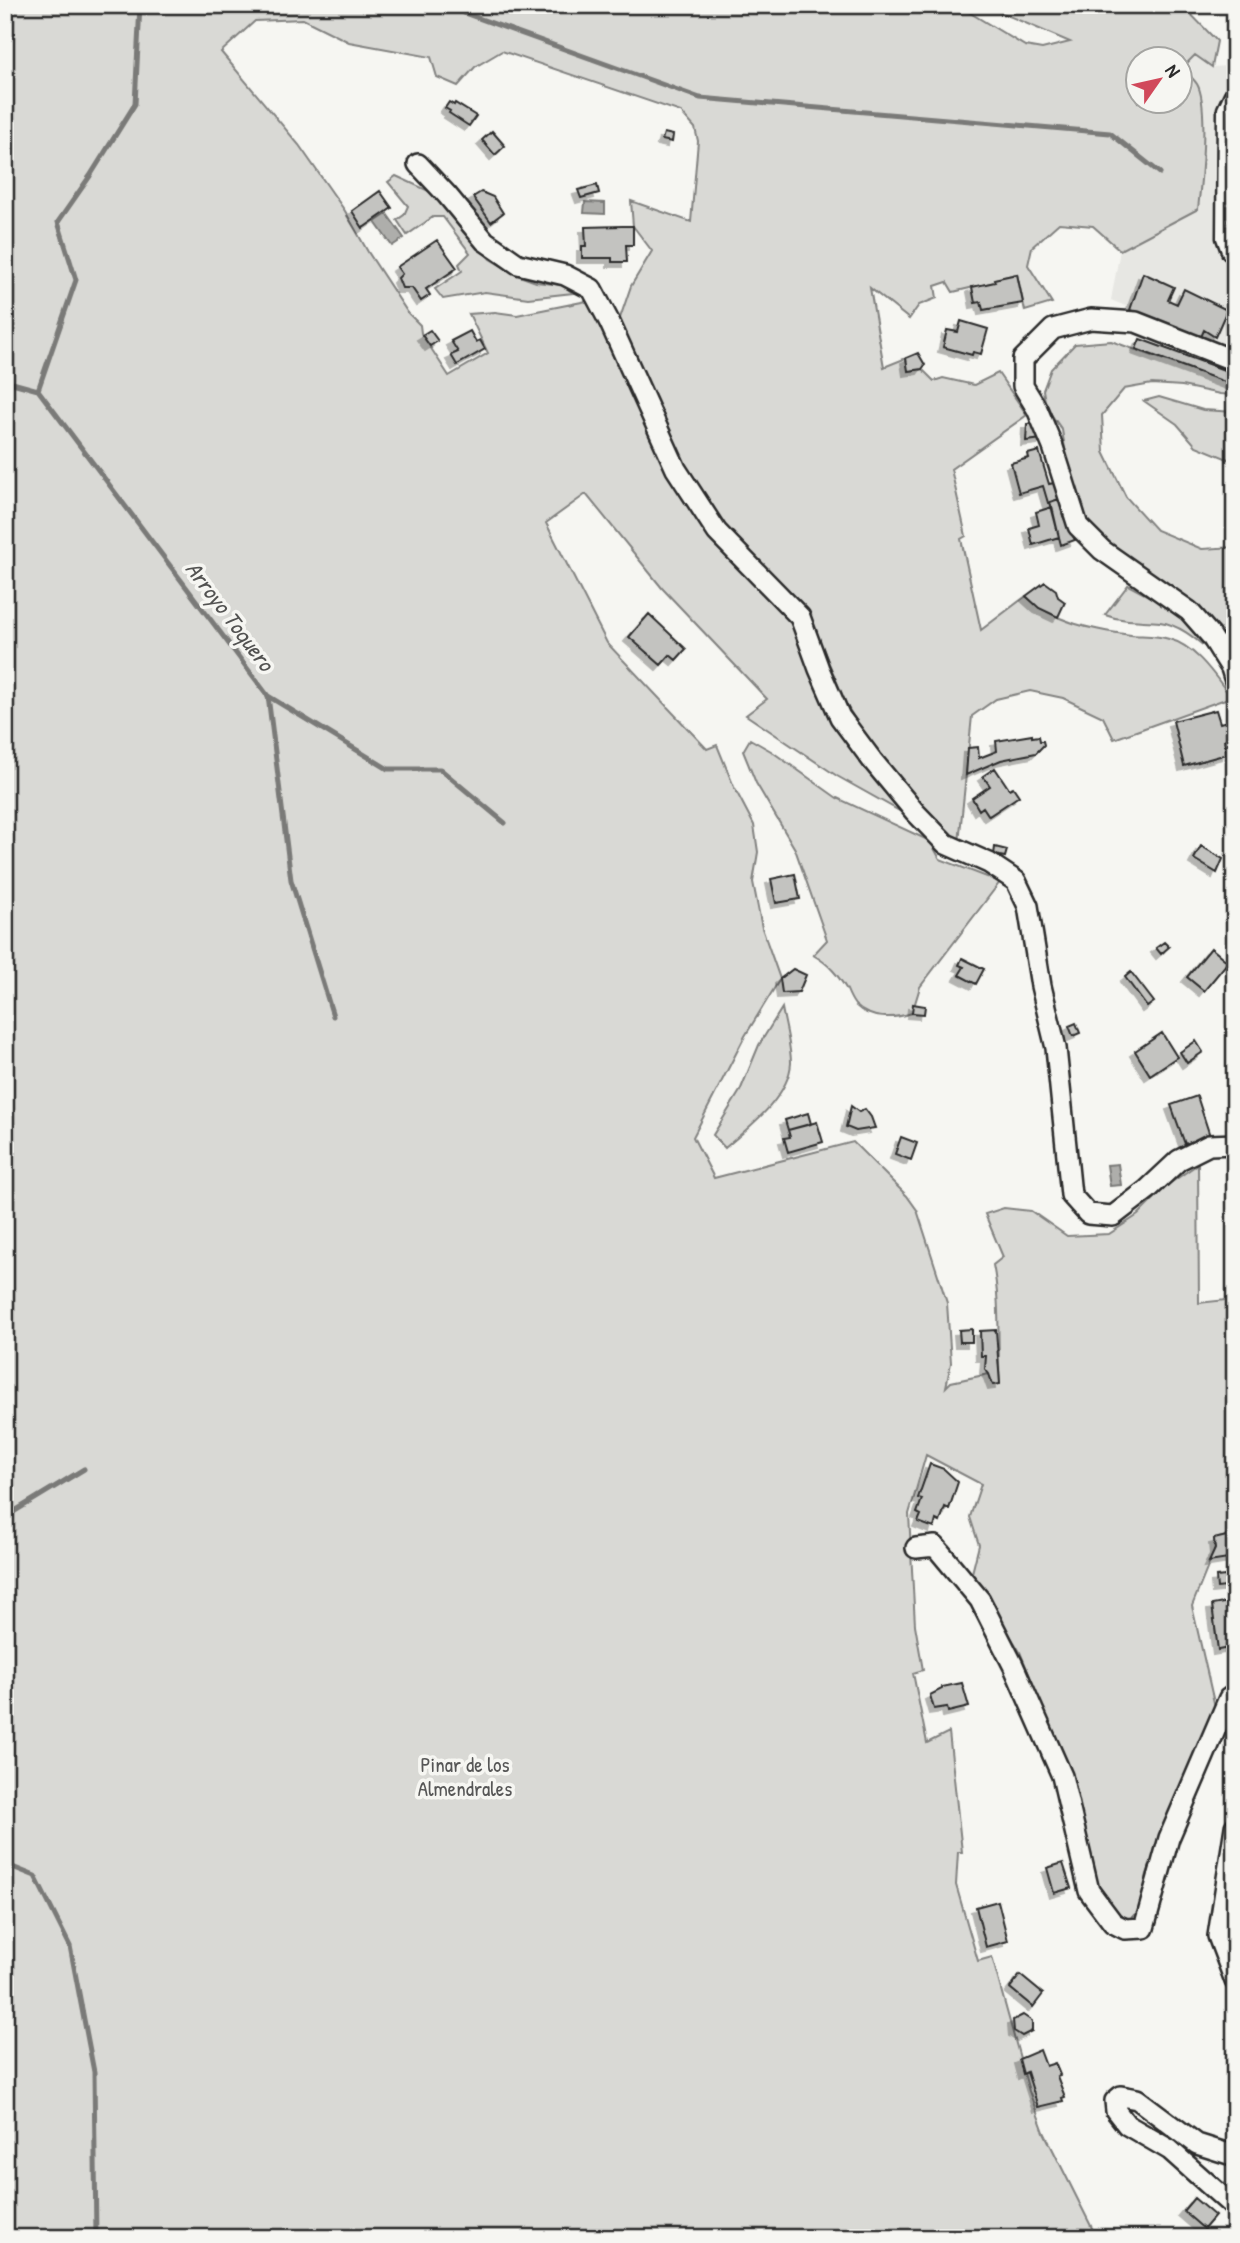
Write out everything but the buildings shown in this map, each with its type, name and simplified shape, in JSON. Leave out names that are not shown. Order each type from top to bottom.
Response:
[{"type":"street","points":[[418,163],[485,241],[518,264],[565,275],[592,289],[676,469],[717,531],[800,617],[840,717],[880,771],[946,844],[989,863],[1016,881],[1028,906],[1041,986],[1056,1048],[1071,1195],[1088,1214],[1113,1216],[1180,1160],[1209,1145],[1235,1144]]},
{"type":"street","points":[[1235,361],[1136,322],[1091,319],[1053,329],[1023,359],[1023,386],[1037,409],[1053,447],[1078,526],[1102,550],[1189,611],[1211,636],[1231,668],[1235,681]]},
{"type":"street","points":[[916,1548],[935,1546],[980,1600],[1013,1665],[1062,1776],[1089,1891],[1114,1923],[1125,1929],[1144,1928],[1169,1838],[1229,1698],[1235,1695]]},
{"type":"street","points":[[1235,1827],[1218,1936],[1235,1981]]},
{"type":"street","points":[[1235,2156],[1197,2144],[1137,2099],[1122,2096],[1115,2101],[1116,2111],[1127,2125],[1170,2150],[1235,2208]]},
{"type":"lane","points":[[1235,91],[1230,94],[1223,109],[1222,238],[1228,254],[1235,257]]},
{"type":"shaded area","points":[[1194,55],[1212,67],[1228,66],[1235,62],[1235,352],[1111,300],[1120,250],[1198,208],[1203,114],[1198,85],[1194,81]]},
{"type":"shaded area","points":[[585,202],[605,203],[605,214],[584,213]]},
{"type":"shaded area","points":[[387,214],[404,238],[392,246],[375,222]]},
{"type":"shaded area","points":[[1118,1164],[1121,1185],[1110,1186],[1107,1165]]},
{"type":"green space","name":"Pinar de los Almendrales","points":[[8,5],[957,5],[1025,46],[1042,49],[1070,42],[983,5],[1182,5],[1217,41],[1212,67],[1194,56],[1194,46],[1124,46],[1124,116],[1194,116],[1194,80],[1197,84],[1203,108],[1198,209],[1120,250],[1093,226],[1059,223],[1032,247],[1028,265],[1052,303],[1025,311],[1017,274],[953,292],[947,282],[935,286],[937,298],[919,305],[909,319],[870,288],[884,367],[906,358],[909,371],[922,369],[934,381],[943,378],[974,385],[998,373],[1027,415],[951,469],[966,536],[961,539],[981,630],[1026,596],[1049,613],[1075,624],[1117,633],[1160,637],[1179,643],[1204,663],[1231,697],[1114,739],[1103,717],[1063,698],[1030,691],[996,699],[972,716],[959,843],[915,797],[868,741],[847,706],[806,609],[721,521],[681,461],[618,324],[631,286],[652,251],[633,226],[631,201],[691,222],[698,141],[695,128],[681,112],[502,51],[475,67],[458,86],[437,77],[431,57],[349,42],[303,19],[255,21],[221,52],[299,145],[345,211],[408,313],[420,325],[421,333],[449,376],[488,353],[469,314],[495,312],[517,315],[592,300],[614,357],[671,475],[795,624],[905,814],[837,776],[746,715],[767,699],[662,588],[586,494],[546,523],[607,643],[707,749],[717,745],[734,787],[754,825],[758,852],[753,882],[762,928],[780,979],[745,1036],[693,1137],[714,1178],[853,1142],[907,1196],[917,1210],[947,1303],[951,1363],[946,1387],[951,1382],[989,1374],[993,1385],[1000,1384],[998,1309],[993,1265],[1003,1257],[985,1214],[1004,1208],[1031,1211],[1067,1236],[1109,1234],[1138,1215],[1169,1184],[1198,1164],[1199,1303],[1235,1299],[1235,1534],[1214,1539],[1215,1549],[1192,1606],[1215,1707],[1147,1874],[1140,1910],[1128,1920],[1115,1915],[1095,1884],[1064,1767],[1049,1723],[1020,1652],[972,1573],[979,1545],[970,1517],[981,1484],[926,1455],[909,1514],[915,1625],[923,1670],[913,1673],[927,1743],[949,1732],[962,1852],[958,1852],[956,1885],[978,1961],[992,1957],[1029,2091],[1044,2132],[1097,2238],[5,2238],[5,8]]},
{"type":"green space","points":[[396,176],[431,192],[490,259],[517,275],[536,282],[562,285],[573,293],[528,298],[485,292],[443,299],[435,289],[462,271],[459,264],[470,253],[443,217],[433,217],[407,235],[397,220],[404,215],[408,206],[388,182]]},
{"type":"green space","points":[[1111,341],[1235,385],[1235,395],[1152,384],[1124,389],[1102,415],[1104,452],[1126,497],[1156,530],[1202,549],[1235,547],[1235,667],[1117,556],[1087,524],[1068,468],[1062,430],[1046,407],[1043,390],[1051,369],[1075,344]]},
{"type":"green space","points":[[1159,397],[1203,410],[1235,412],[1235,462],[1196,446],[1177,424],[1144,401]]},
{"type":"green space","points":[[1128,585],[1194,626],[1216,656],[1190,635],[1168,624],[1105,615]]},
{"type":"green space","points":[[750,739],[837,798],[930,841],[940,859],[1000,882],[920,987],[912,1013],[882,1017],[861,1010],[833,970],[813,955],[827,940],[795,849],[756,783],[743,751]]},
{"type":"green space","points":[[782,1008],[791,1056],[789,1076],[766,1111],[725,1148],[713,1135],[740,1091],[759,1045]]},
{"type":"waterway","points":[[38,390],[76,280],[58,222],[135,104],[140,5]]},
{"type":"waterway","points":[[442,5],[700,98],[1110,133],[1160,173]]},
{"type":"waterway","name":"Arroyo Toquero","points":[[5,381],[38,390],[268,696],[291,880],[333,1016]]},
{"type":"waterway","points":[[268,696],[388,769],[440,769],[505,823]]},
{"type":"waterway","points":[[5,1517],[84,1469]]},
{"type":"waterway","points":[[5,1864],[35,1876],[70,1946],[94,2072],[96,2238]]}]
